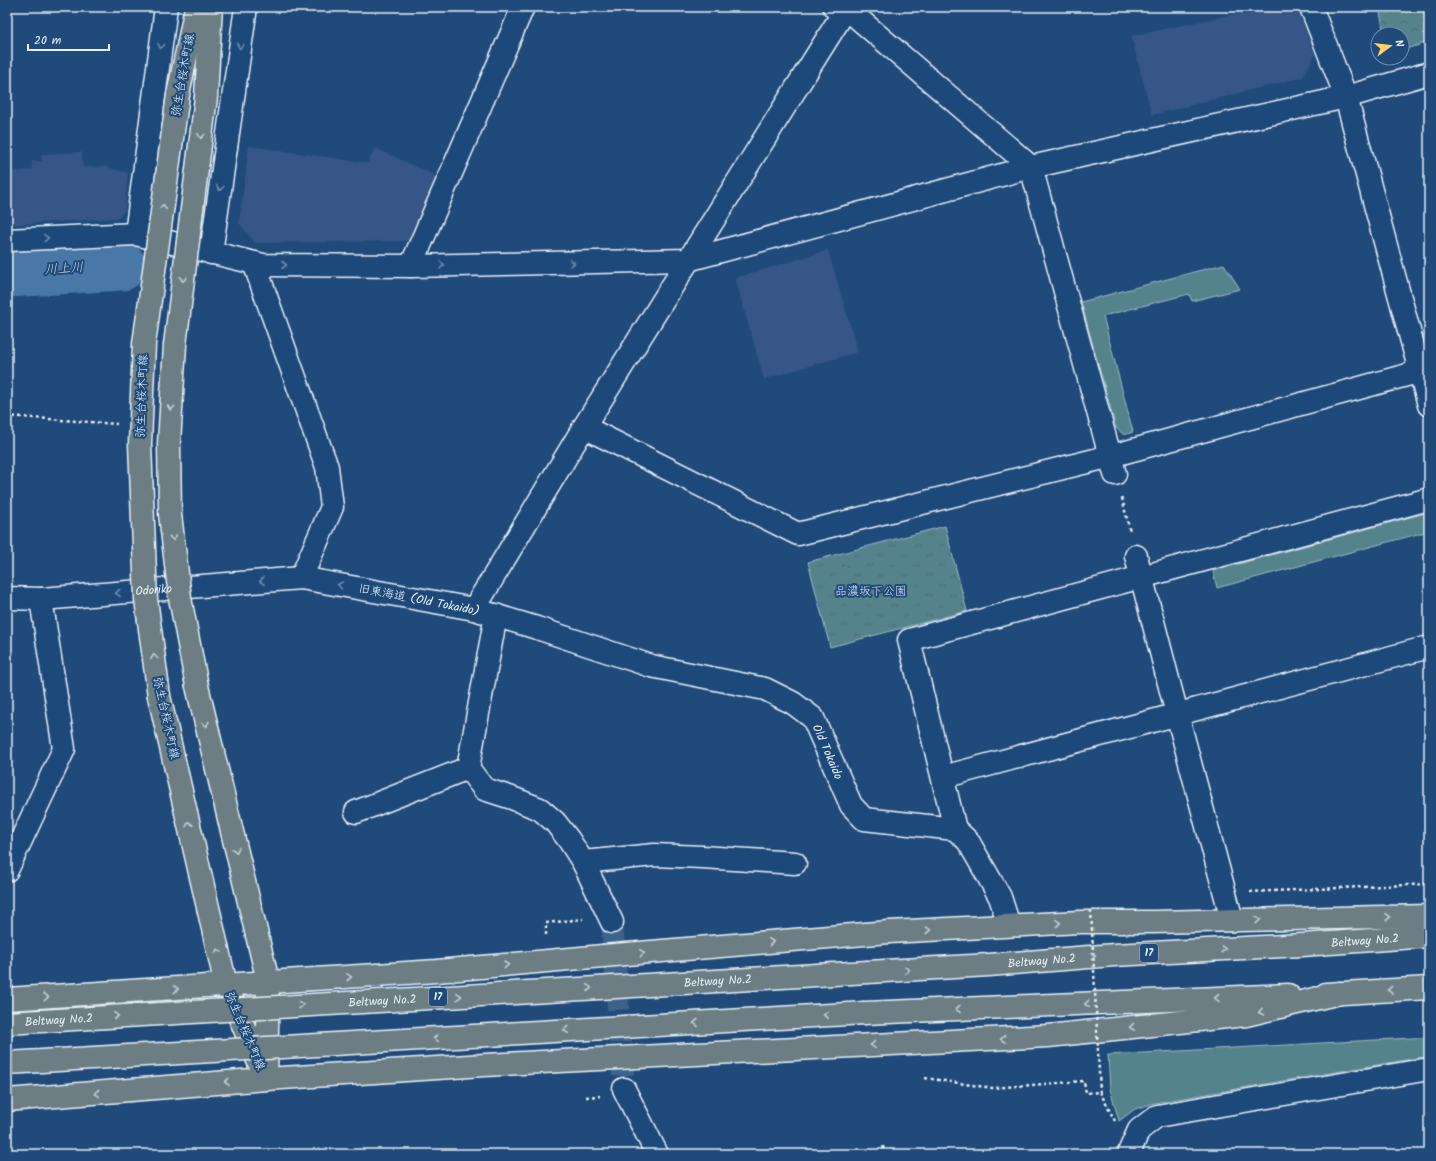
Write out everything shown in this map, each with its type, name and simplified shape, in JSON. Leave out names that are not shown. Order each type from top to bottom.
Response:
[{"type":"main road","name":"弥生台桜木町線","points":[[196,7],[178,95],[144,344],[140,444],[146,599],[159,696],[226,985],[266,1079]]},
{"type":"main road","name":"弥生台桜木町線","points":[[211,7],[206,97],[175,345],[169,443],[170,514],[180,598],[197,686],[268,981],[266,1079]]},
{"type":"main road","points":[[7,999],[437,971],[889,932],[1080,922],[1429,916]]},
{"type":"main road","name":"Beltway No.2","points":[[7,1023],[988,965],[1114,955],[1302,945],[1429,936]]},
{"type":"main road","points":[[7,1064],[865,1013],[1429,988]]},
{"type":"main road","points":[[7,1100],[266,1079],[476,1066],[1048,1036],[1246,1015],[1340,993]]},
{"type":"street","points":[[136,234],[166,7]]},
{"type":"street","points":[[212,253],[246,7]]},
{"type":"street","points":[[411,266],[523,7]]},
{"type":"street","points":[[1311,7],[1346,97],[1424,370],[1429,405]]},
{"type":"street","points":[[474,609],[584,427],[842,8],[1031,167],[1113,465]]},
{"type":"street","points":[[7,240],[136,234],[263,265],[411,266],[688,260],[1031,167],[1346,97],[1429,73]]},
{"type":"street","points":[[154,590],[149,535],[146,460],[147,426],[149,365],[165,241]]},
{"type":"street","points":[[254,263],[327,467],[332,507],[300,578]]},
{"type":"street","points":[[584,427],[798,534],[1113,465],[1424,370]]},
{"type":"street","points":[[1009,926],[1000,897],[968,841],[955,829],[908,640],[1142,578],[1429,499]]},
{"type":"street","points":[[1136,556],[1232,920]]},
{"type":"street","name":"Odoriko","points":[[7,598],[41,599],[300,578]]},
{"type":"street","name":"旧東海道 (Old Tokaido)","points":[[300,578],[474,609],[537,628]]},
{"type":"street","points":[[7,870],[64,749],[41,599]]},
{"type":"street","points":[[496,615],[468,768],[484,789],[540,809],[555,822],[583,862],[612,922]]},
{"type":"street","name":"Old Tokaido","points":[[537,628],[651,666],[765,689],[793,703],[813,718],[851,805],[864,819],[955,829]]},
{"type":"street","points":[[943,777],[1429,648]]},
{"type":"street","points":[[356,812],[468,768]]},
{"type":"street","points":[[583,862],[654,855],[795,863]]},
{"type":"street","points":[[1131,1152],[1139,1130],[1157,1116],[1429,1069]]},
{"type":"street","points":[[624,1089],[658,1154]]},
{"type":"path","points":[[7,416],[147,426]]},
{"type":"path","points":[[1113,465],[1136,556]]},
{"type":"path","points":[[925,1078],[992,1088],[1084,1081],[1086,1093],[1100,1092],[1091,910]]},
{"type":"path","points":[[546,935],[546,922],[585,919]]},
{"type":"path","points":[[883,1146],[885,1154]]},
{"type":"shaded area","points":[[1268,7],[1297,7],[1315,55],[1303,77],[1152,115],[1131,36]]},
{"type":"shaded area","points":[[249,146],[368,163],[375,148],[436,176],[409,241],[255,243],[239,223]]},
{"type":"shaded area","points":[[82,152],[83,167],[104,166],[128,173],[125,210],[117,218],[7,225],[7,172],[32,170],[32,161],[42,161],[41,154]]},
{"type":"shaded area","points":[[828,250],[858,352],[764,379],[735,278]]},
{"type":"green space","points":[[1379,7],[1429,7],[1429,42],[1410,48],[1410,26],[1383,26]]},
{"type":"green space","points":[[1224,264],[1240,289],[1192,301],[1189,294],[1103,316],[1133,432],[1124,435],[1116,428],[1081,302]]},
{"type":"green space","points":[[1429,512],[1429,531],[1217,588],[1213,571]]},
{"type":"green space","name":"品濃坂下公園","points":[[945,526],[967,611],[830,647],[808,562]]},
{"type":"green space","points":[[1429,1037],[1429,1056],[1154,1103],[1135,1109],[1119,1121],[1110,1089],[1108,1055]]},
{"type":"waterway","name":"川上川","points":[[7,273],[122,266]]},
{"type":"tunnel","points":[[612,922],[624,1089]]}]
